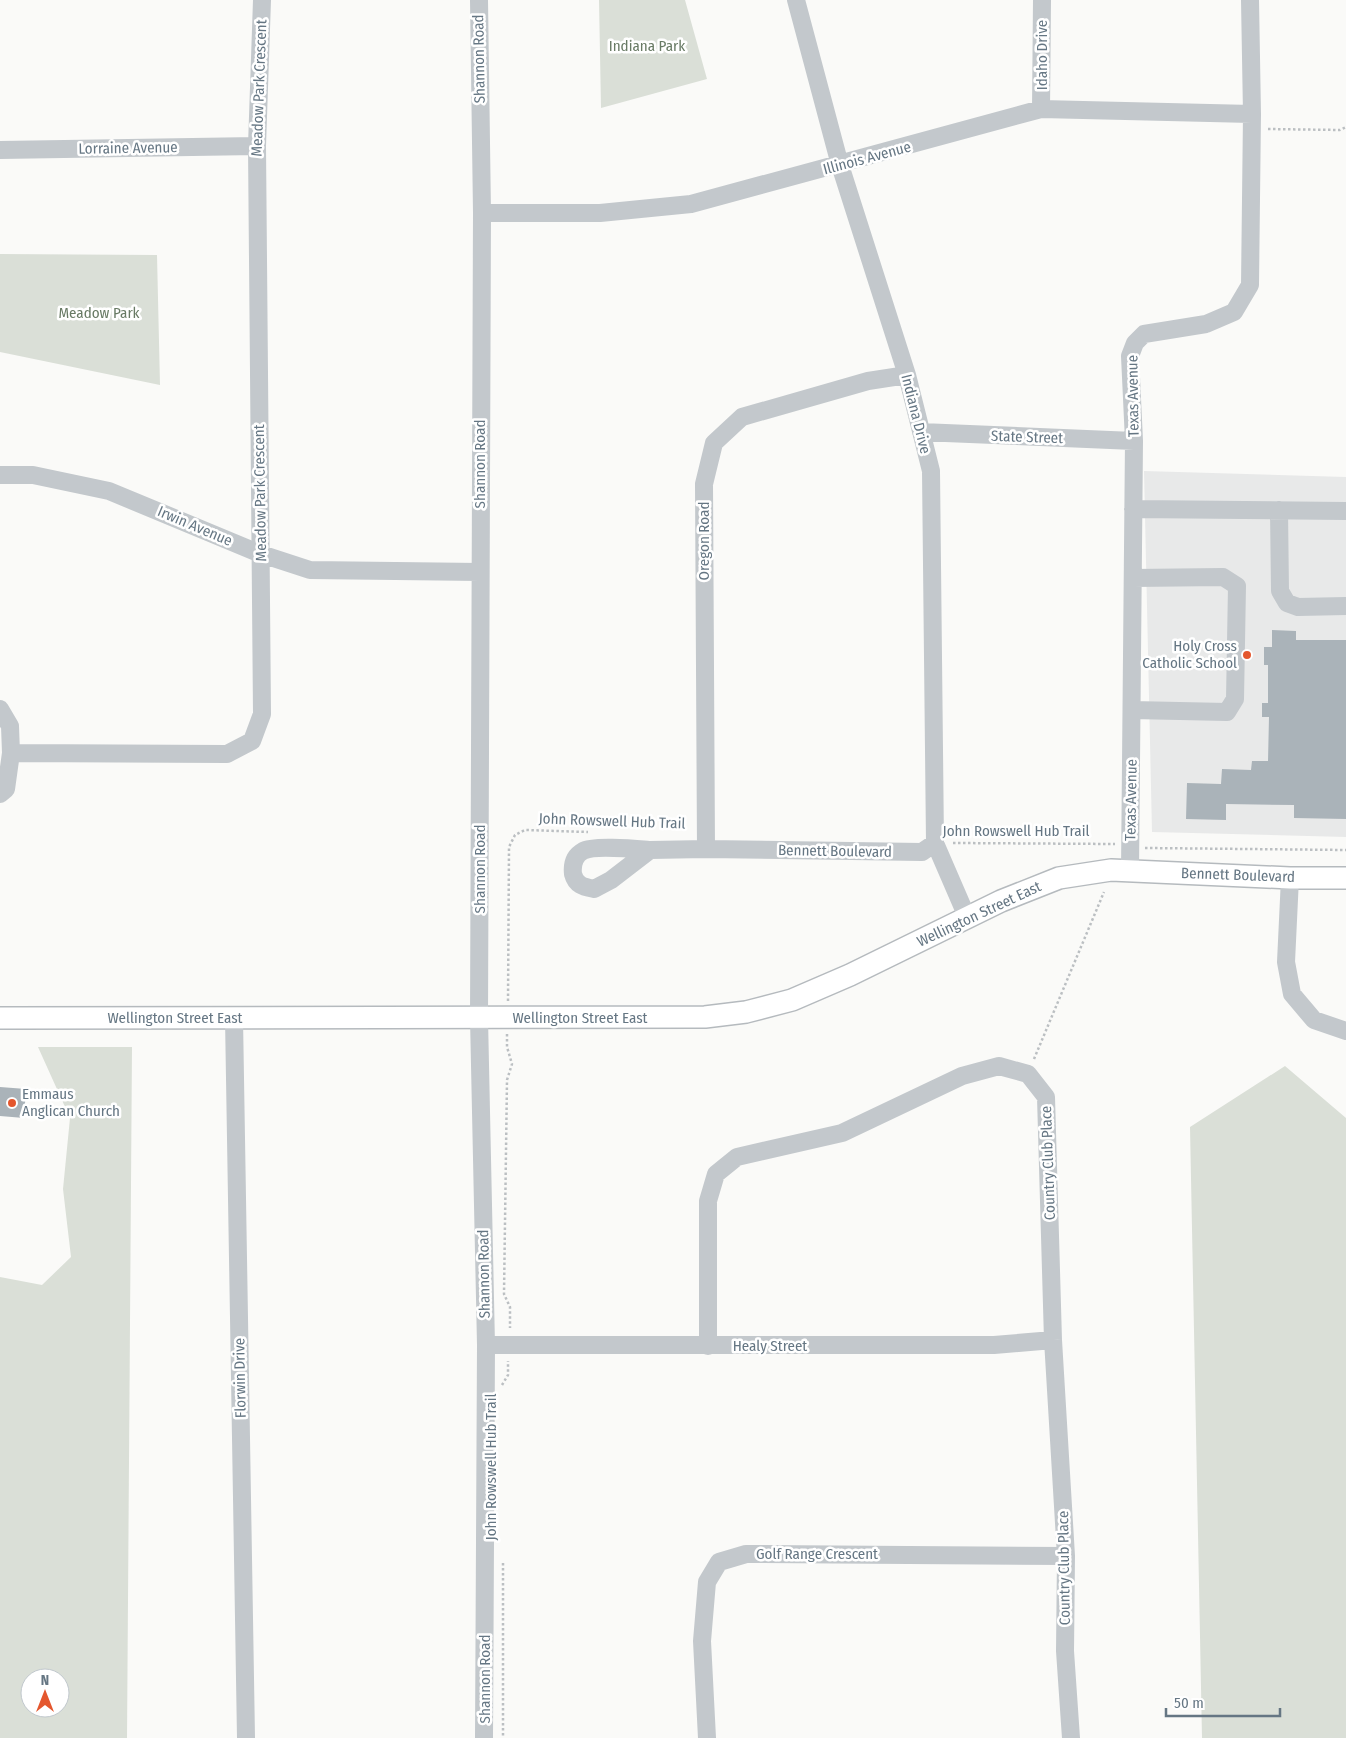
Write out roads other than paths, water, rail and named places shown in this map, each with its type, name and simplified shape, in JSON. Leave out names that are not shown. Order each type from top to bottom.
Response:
[{"type":"main road","name":"Wellington Street East","points":[[0,1018],[705,1018],[746,1012],[792,1000],[850,975],[967,917],[1059,878],[1108,871],[1130,872]]},
{"type":"main road","name":"Bennett Boulevard","points":[[1130,872],[1290,878],[1346,878]]},
{"type":"street","name":"Meadow Park Crescent","points":[[11,753],[227,754],[252,741],[262,714],[257,146],[262,0]]},
{"type":"street","name":"Shannon Road","points":[[479,0],[482,213],[479,1018],[486,1345],[484,1738]]},
{"type":"street","name":"Indiana Drive","points":[[796,0],[840,165],[907,375],[931,471],[936,843]]},
{"type":"street","name":"Idaho Drive","points":[[1041,109],[1042,0]]},
{"type":"street","name":"Texas Avenue","points":[[1130,872],[1134,441],[1130,356],[1135,343],[1144,334],[1206,324],[1234,312],[1250,285],[1252,121],[1250,0]]},
{"type":"street","name":"Illinois Avenue","points":[[482,213],[600,212],[691,204],[1041,109],[1252,121]]},
{"type":"street","name":"Lorraine Avenue","points":[[0,150],[257,146]]},
{"type":"street","name":"Oregon Road","points":[[706,849],[704,484],[714,444],[742,417],[868,381],[907,375]]},
{"type":"street","name":"State Street","points":[[921,432],[1134,441]]},
{"type":"street","name":"Irwin Avenue","points":[[0,475],[33,475],[109,491],[261,554],[310,570],[480,572]]},
{"type":"street","points":[[1133,509],[1346,511]]},
{"type":"street","points":[[1279,510],[1280,591],[1287,602],[1298,607],[1346,606]]},
{"type":"street","points":[[1132,710],[1227,712],[1235,699],[1236,595],[1236,586],[1223,577],[1133,578]]},
{"type":"street","points":[[0,709],[2,709],[10,726],[11,753],[6,789],[0,794]]},
{"type":"street","name":"Bennett Boulevard","points":[[650,850],[922,852],[936,843]]},
{"type":"street","points":[[936,843],[967,917]]},
{"type":"street","points":[[1290,878],[1286,962],[1292,994],[1314,1020],[1346,1031]]},
{"type":"street","name":"Florwin Drive","points":[[234,1018],[246,1738]]},
{"type":"street","name":"Country Club Place","points":[[708,1346],[708,1201],[716,1174],[737,1157],[842,1133],[962,1076],[999,1066],[1028,1074],[1046,1097],[1053,1340],[1066,1556],[1065,1651],[1070,1738]]},
{"type":"street","name":"Healy Street","points":[[486,1345],[994,1345],[1053,1340]]},
{"type":"street","name":"Golf Range Crescent","points":[[707,1738],[702,1641],[707,1582],[719,1562],[746,1554],[1066,1556]]},
{"type":"place","name":"Holy Cross Catholic School","points":[[1247,655]]},
{"type":"place","name":"Emmaus Anglican Church","points":[[12,1103]]},
{"type":"park label","name":"Indiana Park","points":[[647,46]]},
{"type":"park label","name":"Meadow Park","points":[[99,313]]}]
